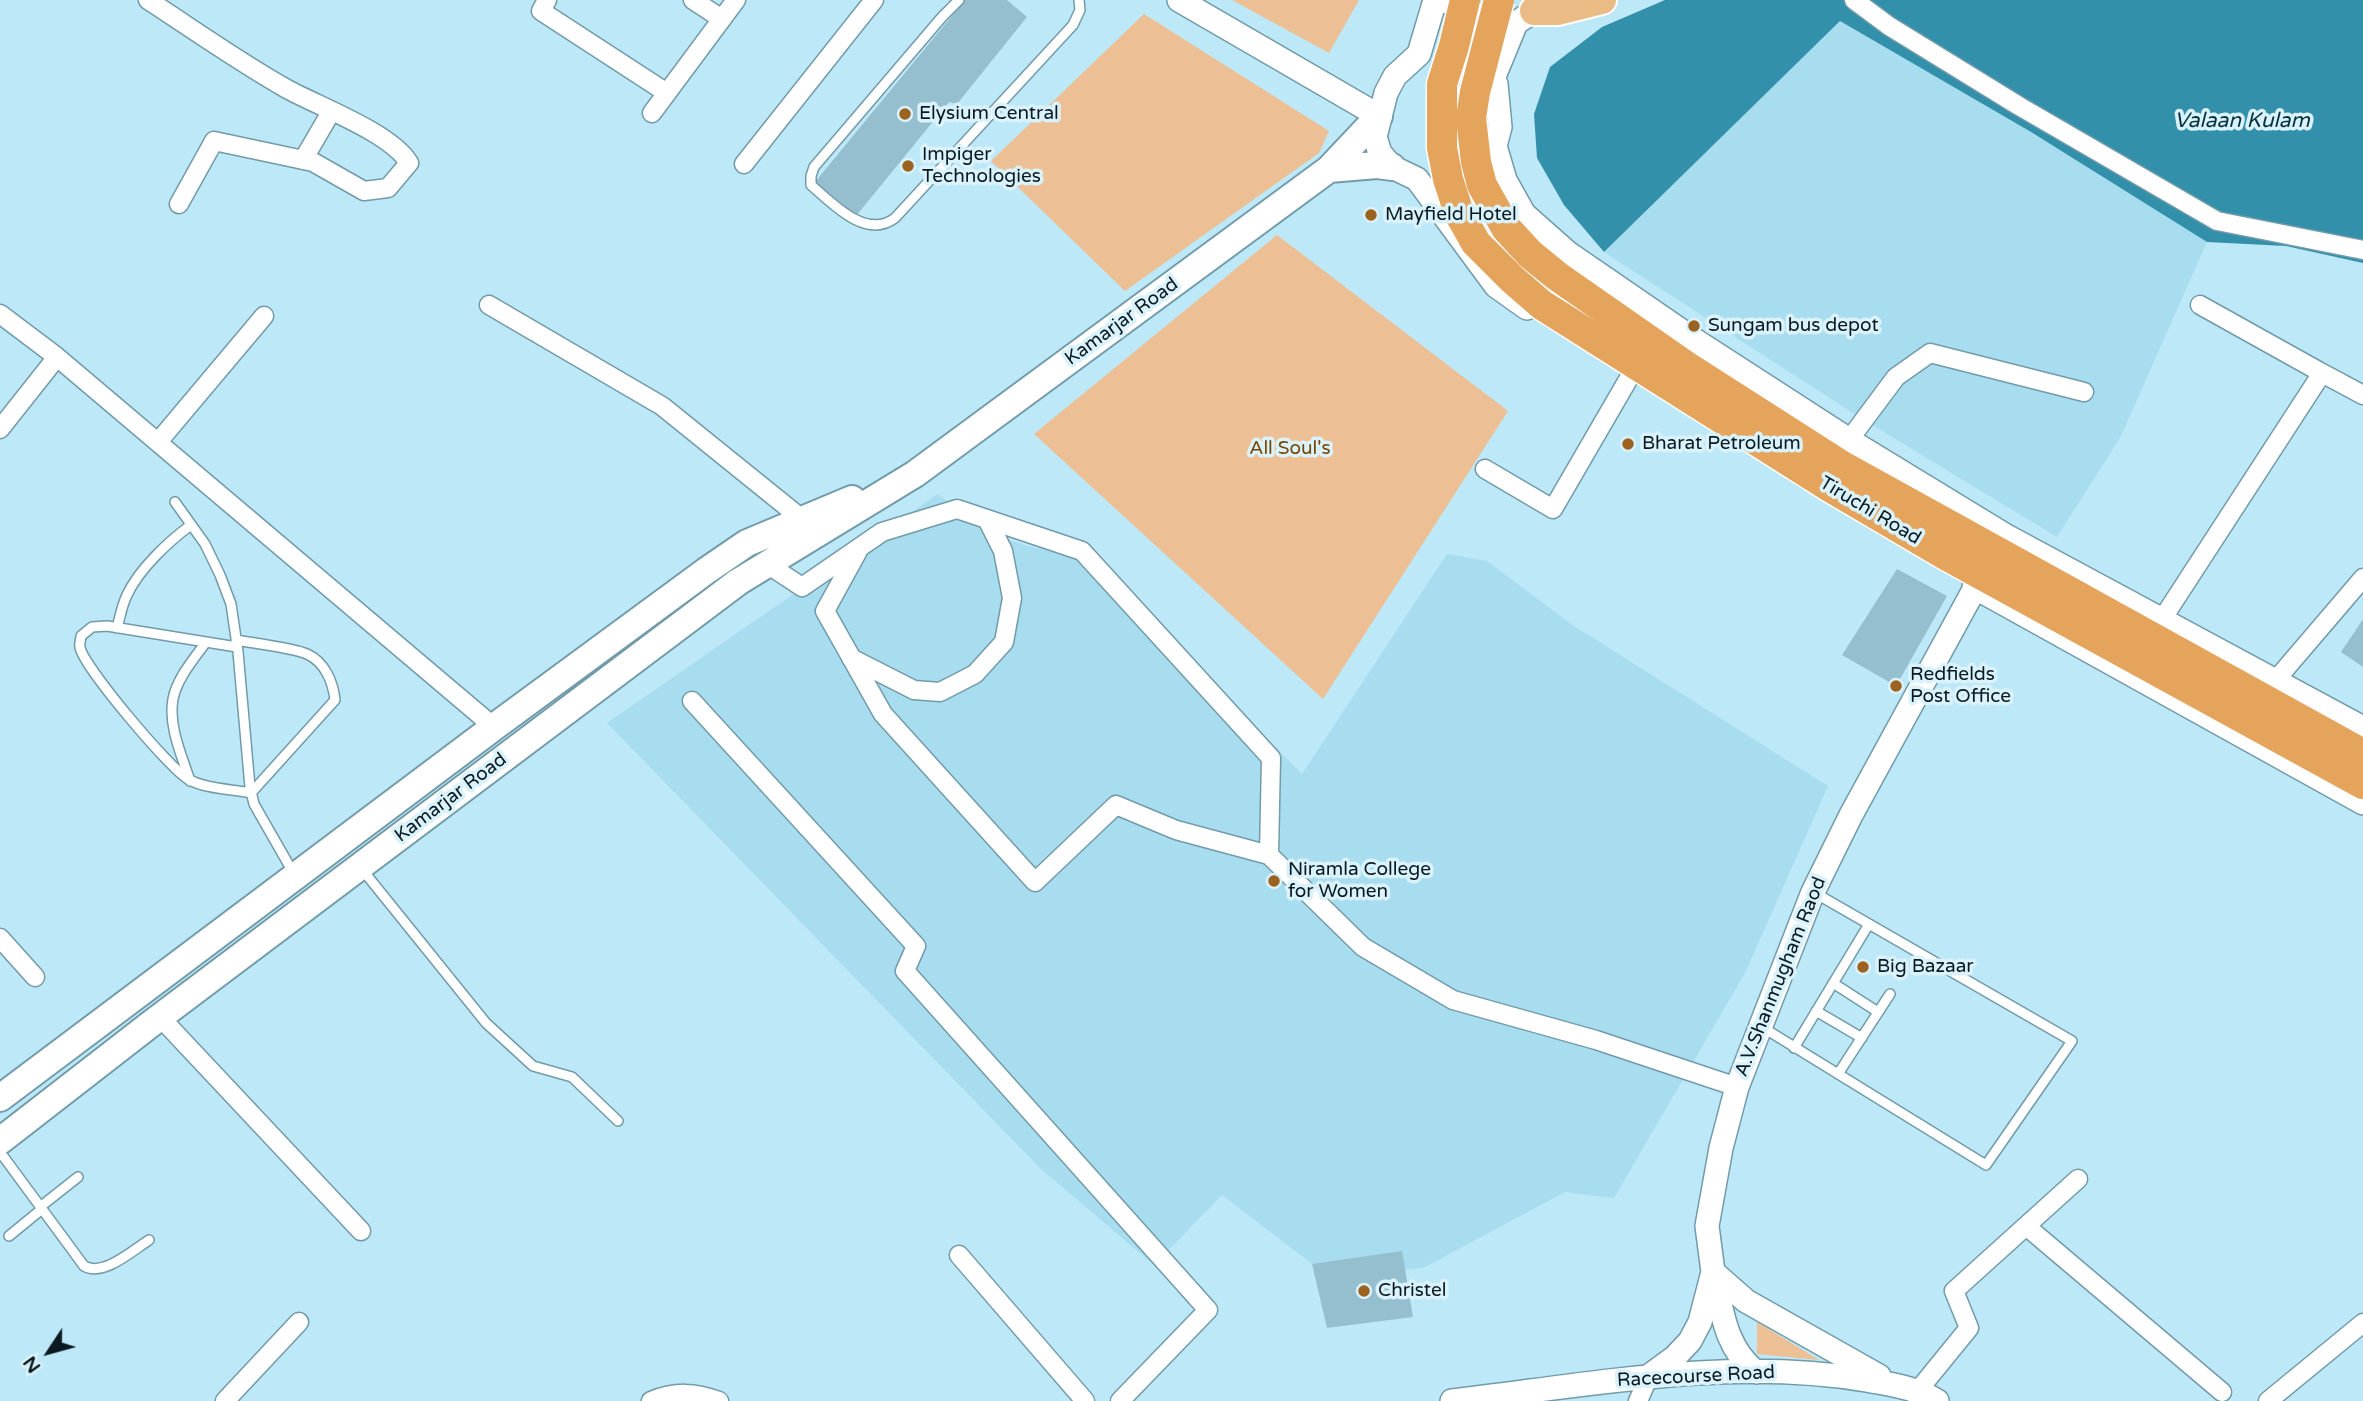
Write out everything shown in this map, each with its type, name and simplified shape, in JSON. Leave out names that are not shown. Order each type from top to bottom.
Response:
[{"type":"highway","name":"Tiruchi Road","points":[[1465,0],[1442,84],[1442,148],[1459,213],[1476,243],[1512,279],[1542,305],[1830,488],[1944,554],[2363,784]]},
{"type":"highway","name":"Tiruchi Road","points":[[1523,9],[1475,92],[1471,118],[1476,162],[1482,185],[1506,228],[1530,254],[1557,276],[1689,368],[1839,464],[2363,754]]},
{"type":"main road","points":[[1523,9],[1558,11],[1602,0]]},
{"type":"main road","name":"Kamarjar Road","points":[[0,1141],[160,1017],[738,582],[915,474],[1329,169],[1378,117]]},
{"type":"main road","points":[[1329,169],[1377,165],[1392,167]]},
{"type":"main road","name":"Kamarjar Road","points":[[0,1098],[494,727],[737,550],[802,519],[915,474]]},
{"type":"street","points":[[148,0],[286,88],[382,138],[403,153],[409,163],[388,188],[364,191],[313,162],[214,141],[179,204]]},
{"type":"street","points":[[547,0],[541,11],[667,93]]},
{"type":"street","points":[[693,0],[722,19]]},
{"type":"street","points":[[652,113],[736,0]]},
{"type":"street","points":[[744,164],[874,0]]},
{"type":"street","points":[[1178,0],[1378,117]]},
{"type":"street","points":[[1419,54],[1435,0]]},
{"type":"street","points":[[1446,0],[1481,25],[1523,9]]},
{"type":"street","points":[[1854,0],[1889,26],[2019,106],[2217,221],[2363,250]]},
{"type":"street","points":[[1493,79],[1523,9]]},
{"type":"street","points":[[1437,49],[1457,50],[1473,59],[1493,79],[1499,103],[1500,127],[1495,146],[1485,159],[1460,176],[1432,183],[1392,167],[1380,153],[1375,136],[1378,117],[1395,76],[1419,54],[1437,49]]},
{"type":"street","points":[[303,160],[331,112]]},
{"type":"street","points":[[1495,146],[1505,180],[1524,214],[1568,253],[1699,343],[1849,440],[2008,537],[2363,728]]},
{"type":"street","points":[[1417,179],[1496,286],[1566,336],[1975,588],[2363,803]]},
{"type":"street","points":[[489,305],[662,407],[802,519]]},
{"type":"street","points":[[2200,305],[2363,395]]},
{"type":"street","points":[[0,314],[57,357],[494,727]]},
{"type":"street","points":[[158,442],[264,317]]},
{"type":"street","points":[[1849,440],[1896,377],[1930,353],[2084,392]]},
{"type":"street","points":[[0,429],[57,357]]},
{"type":"street","points":[[2161,621],[2322,373]]},
{"type":"street","points":[[1485,469],[1553,509],[1629,377]]},
{"type":"street","points":[[767,564],[802,587],[882,532],[957,509],[1082,551],[1271,758],[1269,855]]},
{"type":"street","points":[[851,658],[914,690],[940,692],[975,674],[1004,642],[1012,598],[1003,551],[987,519]]},
{"type":"street","points":[[860,548],[825,611],[883,714],[1035,882],[1116,804],[1176,830],[1269,855],[1363,947],[1453,1000],[1596,1040],[1737,1087]]},
{"type":"street","points":[[2275,681],[2363,579]]},
{"type":"street","name":"A.V.Shanmugham Raod","points":[[1649,1376],[1675,1357],[1690,1340],[1700,1322],[1713,1272],[1707,1226],[1721,1148],[1737,1087],[1813,892],[1851,815],[1975,588]]},
{"type":"street","points":[[692,701],[916,946],[905,971],[1208,1310],[1120,1401]]},
{"type":"street","points":[[0,938],[35,977]]},
{"type":"street","points":[[160,1017],[361,1231]]},
{"type":"street","points":[[1713,1272],[1746,1301],[1916,1393],[1969,1328],[1954,1291],[2078,1179]]},
{"type":"street","points":[[2026,1226],[2222,1392]]},
{"type":"street","points":[[959,1255],[1085,1401]]},
{"type":"street","points":[[1713,1272],[1727,1332],[1735,1350],[1756,1372]]},
{"type":"street","points":[[225,1401],[299,1322]]},
{"type":"street","points":[[2268,1401],[2363,1323]]},
{"type":"street","name":"Racecourse Road","points":[[1452,1401],[1649,1376],[1756,1372],[1804,1372],[1916,1393]]},
{"type":"street","points":[[1638,1401],[1649,1376]]},
{"type":"street","points":[[650,1401],[670,1393],[701,1394],[719,1401]]},
{"type":"lane","points":[[959,0],[814,167],[811,185],[863,224],[887,224],[895,218],[1073,25],[1080,10],[1079,0]]},
{"type":"lane","points":[[175,502],[205,544],[230,604],[251,793],[254,804],[295,876]]},
{"type":"lane","points":[[117,628],[127,594],[166,545],[191,525]]},
{"type":"lane","points":[[92,627],[117,628],[307,654],[324,668],[333,685],[335,700],[251,793],[190,781],[161,755],[89,666],[79,648],[81,636],[92,627]]},
{"type":"lane","points":[[190,781],[176,738],[172,717],[173,699],[183,676],[206,642]]},
{"type":"lane","points":[[360,867],[486,1023],[533,1066],[572,1077],[618,1121]]},
{"type":"lane","points":[[1760,1026],[1986,1165],[2072,1041],[1813,892]]},
{"type":"lane","points":[[1794,1048],[1869,924]]},
{"type":"lane","points":[[1833,983],[1878,1012]]},
{"type":"lane","points":[[1838,1074],[1890,994]]},
{"type":"lane","points":[[1816,1011],[1862,1038]]},
{"type":"lane","points":[[0,1152],[84,1266],[90,1269],[102,1268],[149,1240]]},
{"type":"lane","points":[[9,1236],[78,1177]]},
{"type":"shaded area","points":[[1840,21],[2031,132],[2207,242],[2120,438],[2057,537],[1859,417],[1604,252]]},
{"type":"shaded area","name":"Niramla College for Women","points":[[938,494],[988,534],[1035,548],[1082,551],[1302,774],[1447,554],[1487,561],[1571,624],[1828,786],[1745,973],[1614,1198],[1565,1192],[1425,1267],[1333,1280],[1222,1195],[1154,1265],[1041,1169],[607,723]]},
{"type":"green space","points":[[1232,0],[1359,0],[1329,53]]},
{"type":"green space","points":[[1144,14],[1329,131],[1319,153],[1125,291],[991,161]]},
{"type":"green space","name":"All Soul's","points":[[1277,235],[1508,411],[1323,699],[1034,434]]},
{"type":"green space","points":[[1757,1322],[1819,1360],[1757,1354]]},
{"type":"water","name":"Valaan Kulam","points":[[1665,0],[2363,0],[2363,263],[2286,246],[2207,242],[2031,132],[1840,21],[1604,252],[1564,205],[1537,158],[1534,114],[1550,67],[1602,27]]},
{"type":"building","name":"Elysium Central","points":[[965,0],[1007,0],[1027,17],[957,104],[949,102],[856,216],[815,182]]},
{"type":"building","points":[[1897,569],[1947,596],[1896,686],[1842,655]]},
{"type":"building","points":[[2363,619],[2363,667],[2341,652]]},
{"type":"building","name":"Christel","points":[[1402,1251],[1413,1317],[1327,1328],[1312,1264]]},
{"type":"place","name":"Elysium Central","points":[[905,114]]},
{"type":"place","name":"Impiger Technologies","points":[[908,166]]},
{"type":"place","name":"Mayfield Hotel","points":[[1371,215]]},
{"type":"place","name":"Sungam bus depot","points":[[1694,326]]},
{"type":"place","name":"Bharat Petroleum","points":[[1628,444]]},
{"type":"place","name":"Redfields Post Office","points":[[1896,686]]},
{"type":"place","name":"Niramla College for Women","points":[[1274,881]]},
{"type":"place","name":"Big Bazaar","points":[[1863,967]]},
{"type":"place","name":"Christel","points":[[1364,1291]]}]
